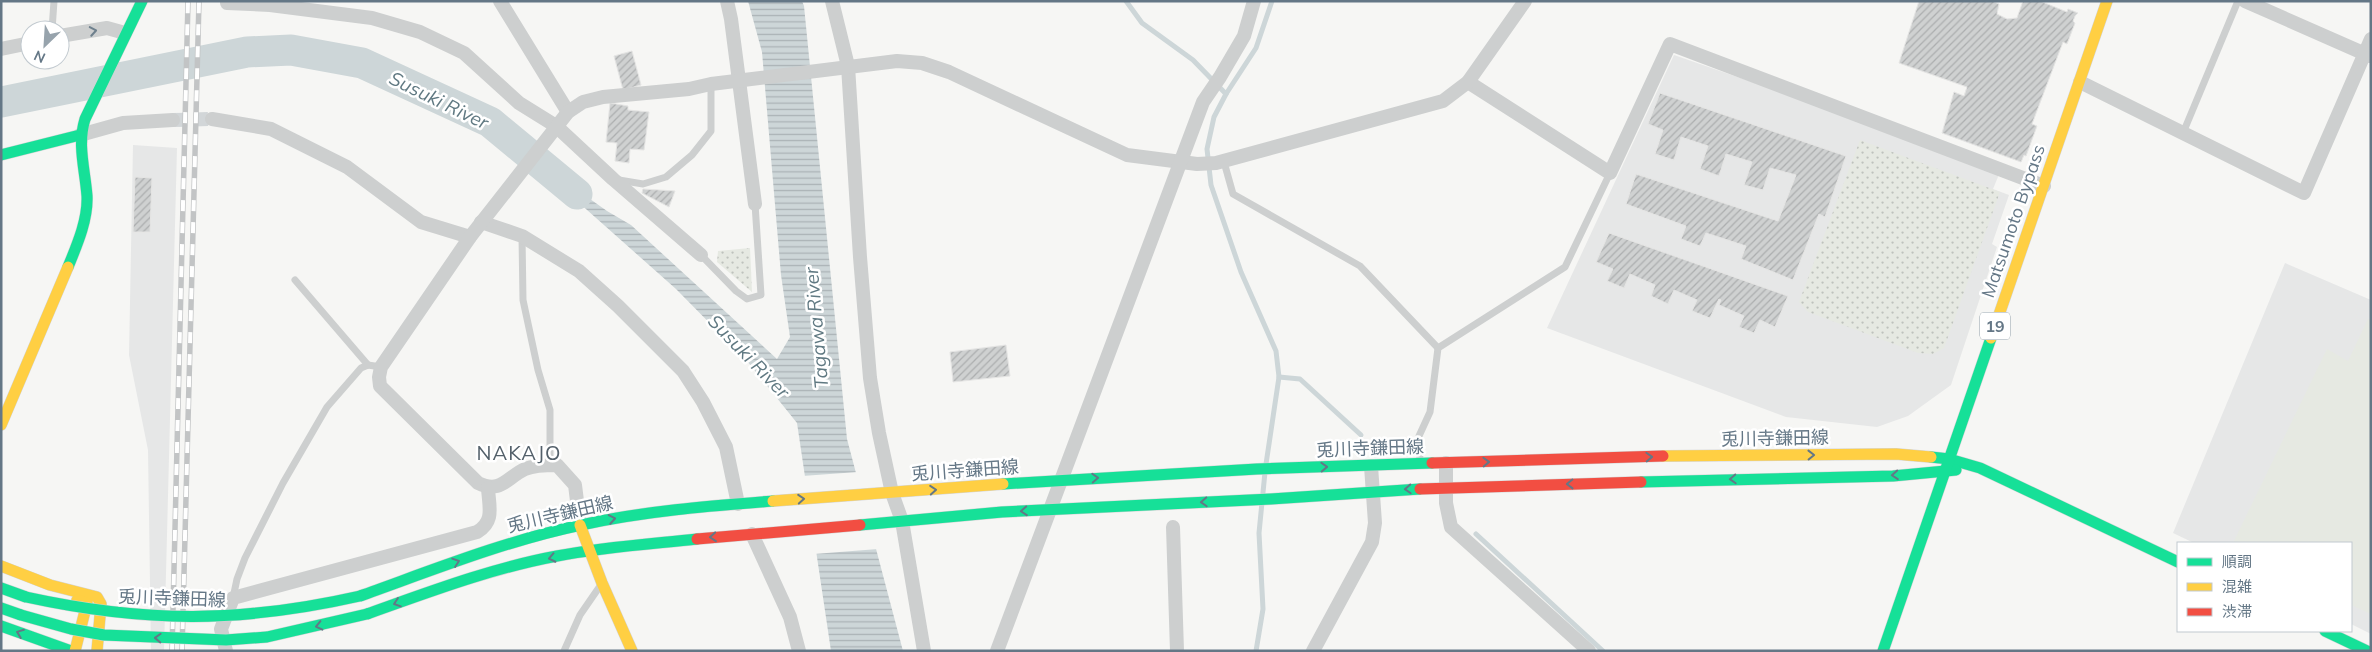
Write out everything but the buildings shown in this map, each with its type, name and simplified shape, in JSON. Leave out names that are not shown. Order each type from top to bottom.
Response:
[{"type":"main road","points":[[2,420],[80,239],[86,198],[80,135],[85,119],[142,1]]},
{"type":"main road","name":"Matsumoto Bypass","points":[[1883,651],[2107,1]]},
{"type":"main road","points":[[1,155],[80,135]]},
{"type":"main road","name":"兎川寺鎌田線","points":[[1,588],[26,597],[87,610],[140,616],[195,618],[258,616],[313,608],[360,596],[508,544],[580,525],[634,515],[738,504],[1060,480],[1257,469],[1671,456],[1896,454],[1948,459],[1980,468],[2177,562]]},
{"type":"main road","points":[[1,608],[71,629],[104,634],[226,640],[267,637],[367,614],[470,578],[556,556],[674,540],[1049,509],[1272,499],[1372,490],[1893,476],[1980,468]]},
{"type":"main road","points":[[580,525],[602,583],[632,651]]},
{"type":"main road","points":[[1,566],[50,584],[97,597],[101,604],[97,651]]},
{"type":"main road","points":[[1,574],[86,603],[75,651]]},
{"type":"main road","points":[[1,626],[71,651]]},
{"type":"main road","points":[[2327,632],[2367,651]]},
{"type":"street","points":[[500,1],[568,112]]},
{"type":"street","points":[[726,1],[744,81],[755,204]]},
{"type":"street","points":[[832,1],[843,67],[870,378],[888,493],[897,522],[924,651]]},
{"type":"street","points":[[998,651],[1049,509],[1203,102],[1244,36],[1254,1]]},
{"type":"street","points":[[580,525],[575,485],[557,465],[525,469],[500,486],[488,488],[478,483],[380,386],[375,366],[470,237],[553,130],[568,112],[584,102],[603,97],[689,89],[711,84],[843,67],[897,61],[922,63],[948,72],[1127,155],[1197,164],[1220,162],[1443,101],[1468,82],[1525,1]]},
{"type":"street","points":[[2245,1],[2367,54]]},
{"type":"street","points":[[227,3],[270,4],[372,18],[420,32],[464,53],[519,103],[613,179],[701,255]]},
{"type":"street","points":[[70,34],[107,28],[124,35]]},
{"type":"street","points":[[2080,82],[2304,193],[2367,54],[2371,39]]},
{"type":"street","points":[[1468,82],[1610,173],[1670,44],[2044,186]]},
{"type":"street","points":[[1,49],[20,45]]},
{"type":"street","points":[[212,119],[271,129],[347,167],[421,222],[470,237]]},
{"type":"street","points":[[80,135],[122,124],[174,120]]},
{"type":"street","points":[[482,222],[522,236],[579,271],[618,306],[683,371],[703,402],[726,447],[738,504]]},
{"type":"street","points":[[1446,463],[1446,487],[1451,527],[1589,651]]},
{"type":"street","points":[[1313,651],[1372,542],[1375,523],[1372,466]]},
{"type":"street","points":[[226,651],[221,629],[233,598],[477,532],[485,527],[490,519],[488,488]]},
{"type":"street","points":[[1173,527],[1177,651]]},
{"type":"street","points":[[757,534],[790,617],[799,651]]},
{"type":"lane","points":[[53,20],[54,1]]},
{"type":"lane","points":[[2182,134],[2238,1]]},
{"type":"lane","points":[[613,179],[643,184],[666,177],[692,155],[711,131],[711,84]]},
{"type":"lane","points":[[1220,162],[1233,194],[1360,266],[1438,348]]},
{"type":"lane","points":[[1438,348],[1565,266],[1610,173]]},
{"type":"lane","points":[[701,255],[736,291],[747,299],[761,295],[755,204]]},
{"type":"lane","points":[[522,236],[523,300],[538,370],[550,410],[550,465]]},
{"type":"lane","points":[[295,280],[375,366]]},
{"type":"lane","points":[[1420,464],[1419,436],[1430,412],[1438,348]]},
{"type":"lane","points":[[233,598],[245,558],[288,475],[328,407],[361,368],[375,366]]},
{"type":"lane","points":[[564,651],[580,615],[602,583]]},
{"type":"shaded area","points":[[1674,55],[1853,117],[2000,172],[1993,189],[2009,195],[1992,244],[1997,247],[1951,385],[1908,416],[1877,427],[1786,417],[1547,328]]},
{"type":"shaded area","points":[[1860,140],[2000,192],[1944,348],[1933,354],[1918,353],[1808,312],[1799,302]]},
{"type":"shaded area","points":[[133,145],[177,148],[164,651],[151,651],[148,450],[129,355]]},
{"type":"shaded area","points":[[750,248],[752,292],[717,262],[718,251]]},
{"type":"shaded area","points":[[2285,263],[2371,300],[2371,634],[2352,624],[2352,542],[2192,542],[2173,533]]},
{"type":"shaded area","points":[[2368,319],[2371,320],[2371,614],[2352,605],[2352,542],[2233,542],[2327,349],[2348,361]]},
{"type":"water","name":"Tagawa River","points":[[748,1],[802,1],[804,6],[847,439],[903,651],[831,651],[797,423],[747,361],[676,289],[515,146],[607,211],[631,225],[777,359],[790,337],[781,275],[762,52]]},
{"type":"pier","points":[[858,472],[878,549],[814,554],[802,476]]},
{"type":"waterway","points":[[1126,1],[1142,23],[1193,60],[1226,94]]},
{"type":"waterway","points":[[1266,464],[1279,377],[1276,351],[1241,272],[1211,185],[1207,149],[1214,117],[1226,94],[1256,48],[1272,1]]},
{"type":"waterway","name":"Susuki River","points":[[1,102],[247,52],[291,50],[362,63],[490,122],[577,194]]},
{"type":"waterway","points":[[1279,377],[1300,379],[1361,435]]},
{"type":"waterway","points":[[1256,651],[1263,609],[1259,533],[1265,472]]},
{"type":"waterway","points":[[1476,534],[1603,651]]},
{"type":"tunnel","points":[[173,120],[212,119]]},
{"type":"railway","points":[[172,651],[188,1]]},
{"type":"railway","points":[[182,651],[199,1]]},
{"type":"traffic: fast","points":[[68,267],[86,214],[87,196],[82,157],[85,119],[142,1]]},
{"type":"traffic: fast","points":[[1,155],[80,135]]},
{"type":"traffic: fast","points":[[1883,651],[1991,338]]},
{"type":"traffic: fast","points":[[1931,457],[1949,459],[1980,468],[2177,562]]},
{"type":"traffic: fast","points":[[1003,484],[1257,469],[1432,463]]},
{"type":"traffic: fast","points":[[1641,482],[1893,476],[1956,470]]},
{"type":"traffic: fast","points":[[860,525],[1002,512],[1271,499],[1420,489]]},
{"type":"traffic: fast","points":[[360,596],[442,566],[525,539],[581,525],[653,513],[773,501]]},
{"type":"traffic: fast","points":[[367,614],[461,581],[533,561],[592,550],[697,539]]},
{"type":"traffic: fast","points":[[1,588],[26,597]]},
{"type":"traffic: fast","points":[[26,597],[112,612],[193,616],[274,611],[360,596]]},
{"type":"traffic: fast","points":[[1,608],[21,615]]},
{"type":"traffic: fast","points":[[21,615],[71,629],[104,635],[226,640],[267,637],[367,614]]},
{"type":"traffic: fast","points":[[1,626],[71,651]]},
{"type":"traffic: fast","points":[[2327,632],[2367,651]]},
{"type":"traffic: slow","points":[[1991,338],[2107,1]]},
{"type":"traffic: slow","points":[[1,425],[68,267]]},
{"type":"traffic: slow","points":[[1663,456],[1896,454],[1931,457]]},
{"type":"traffic: slow","points":[[773,501],[1003,484]]},
{"type":"traffic: slow","points":[[580,525],[602,583],[632,651]]},
{"type":"traffic: slow","points":[[1,566],[50,585],[97,597],[101,604],[97,651]]},
{"type":"traffic: slow","points":[[75,651],[87,603],[77,600]]},
{"type":"traffic: jam","points":[[1432,463],[1663,456]]},
{"type":"traffic: jam","points":[[1420,489],[1641,482]]},
{"type":"traffic: jam","points":[[697,539],[860,525]]},
{"type":"district","name":"NAKAJO","points":[[519,452]]}]
